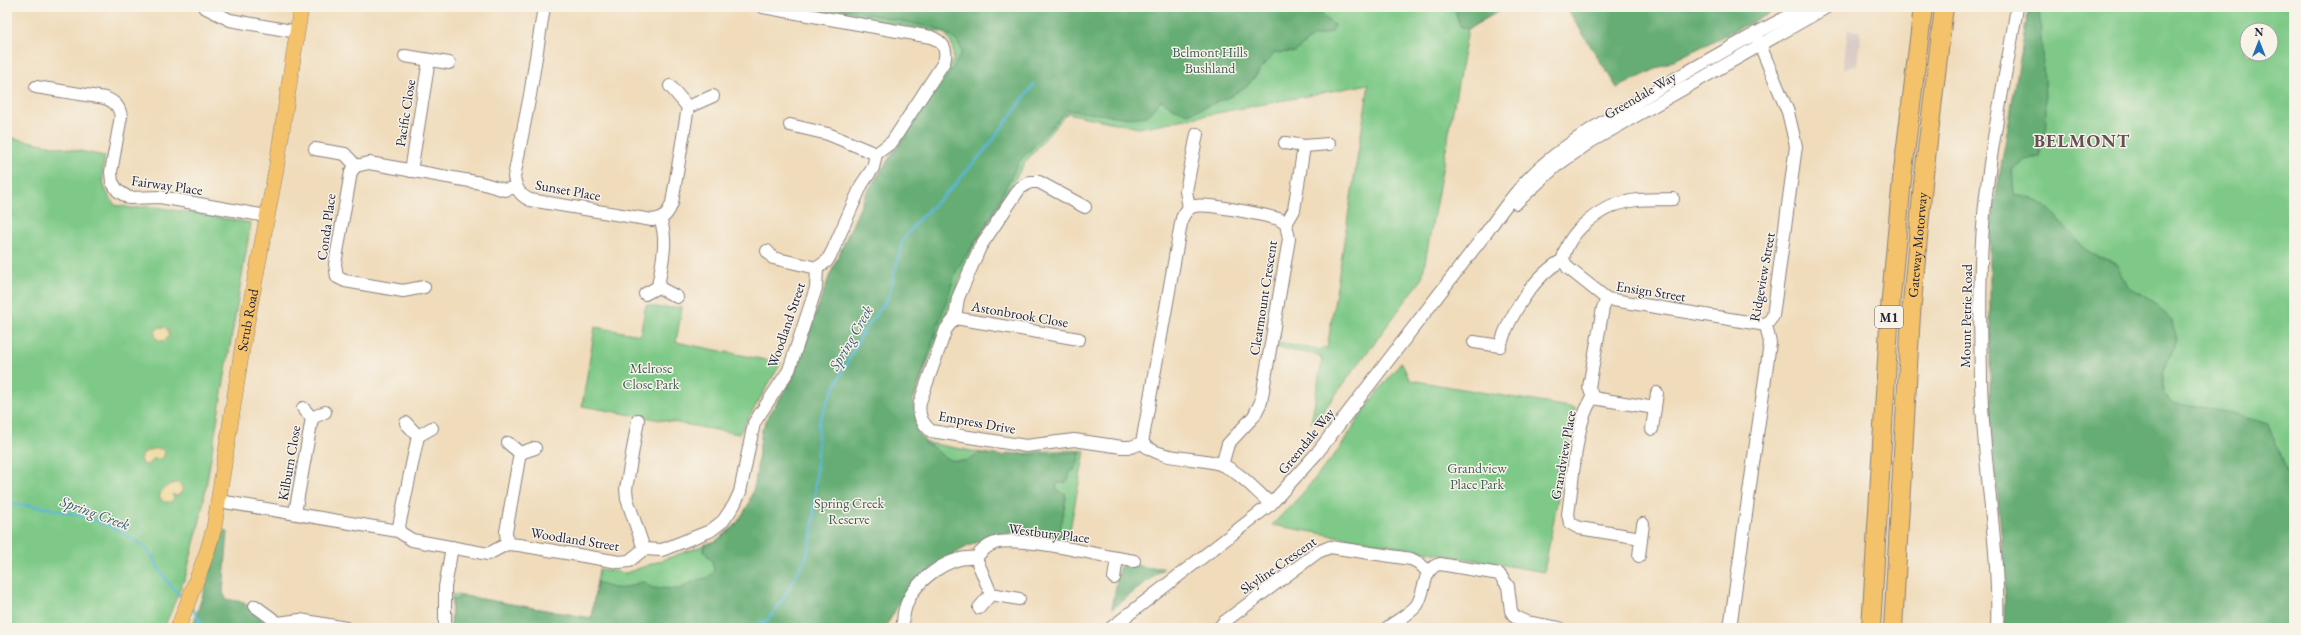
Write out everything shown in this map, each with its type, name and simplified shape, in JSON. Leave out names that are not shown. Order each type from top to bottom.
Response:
[{"type":"highway","name":"Gateway Motorway","points":[[1871,628],[1890,309],[1902,179],[1922,7]]},
{"type":"highway","name":"Gateway Motorway","points":[[1893,628],[1902,446],[1911,314],[1923,183],[1944,8]]},
{"type":"main road","name":"Scrub Road","points":[[178,628],[207,552],[219,501],[243,343],[266,216],[276,170],[301,7]]},
{"type":"street","points":[[204,7],[230,20],[297,32]]},
{"type":"street","name":"Sunset Place","points":[[544,7],[530,95],[516,166],[516,188],[522,196],[530,200],[652,220],[660,219]]},
{"type":"street","points":[[763,7],[931,37],[939,40],[944,47],[946,55],[944,62],[892,142],[876,154],[828,134],[790,125]]},
{"type":"street","name":"Greendale Way","points":[[1118,626],[1271,504],[1317,453],[1486,233],[1544,177],[1578,150],[1806,7]]},
{"type":"street","name":"Greendale Way","points":[[1757,38],[1827,7]]},
{"type":"street","name":"Mount Petrie Road","points":[[1997,628],[1996,560],[1984,448],[1981,378],[1981,279],[1984,215],[2017,7]]},
{"type":"street","name":"Ridgeview Street","points":[[1730,628],[1770,343],[1766,325],[1773,316],[1796,146],[1788,112],[1757,38]]},
{"type":"street","points":[[405,56],[449,63]]},
{"type":"street","name":"Pacific Close","points":[[411,170],[429,60]]},
{"type":"street","points":[[670,86],[688,107]]},
{"type":"street","name":"Fairway Place","points":[[36,87],[105,98],[114,102],[120,109],[121,116],[111,172],[112,182],[118,191],[129,198],[160,198],[266,216]]},
{"type":"street","points":[[688,107],[713,96]]},
{"type":"street","points":[[658,288],[665,240],[664,230],[660,219],[668,213],[672,203],[688,107]]},
{"type":"street","points":[[1197,134],[1186,191],[1189,208],[1182,218],[1142,443],[1156,453],[1222,465],[1234,472],[1271,504]]},
{"type":"street","points":[[1285,143],[1304,146],[1329,144]]},
{"type":"street","points":[[1286,224],[1294,210],[1304,146]]},
{"type":"street","points":[[315,148],[345,154],[356,166],[369,163],[481,183],[505,190],[516,188]]},
{"type":"street","name":"Woodland Street","points":[[507,544],[619,562],[629,561],[644,549],[662,550],[710,531],[723,521],[734,505],[740,492],[754,423],[789,370],[816,288],[817,268],[827,261],[832,252],[862,184],[873,168],[876,154]]},
{"type":"street","name":"Conda Place","points":[[356,166],[348,179],[335,264],[336,277],[345,281],[403,291],[424,287]]},
{"type":"street","points":[[956,318],[958,298],[980,247],[1024,184],[1035,181],[1039,182],[1085,207]]},
{"type":"street","points":[[1474,342],[1500,346],[1511,316],[1553,265],[1563,260],[1567,244],[1594,216],[1626,202],[1673,199]]},
{"type":"street","name":"Clearmount Crescent","points":[[1189,208],[1202,205],[1279,219],[1286,224],[1289,239],[1261,402],[1254,416],[1228,444],[1222,465]]},
{"type":"street","points":[[767,251],[773,258],[817,268]]},
{"type":"street","name":"Ensign Street","points":[[1563,260],[1568,268],[1607,299],[1766,325]]},
{"type":"street","points":[[645,294],[658,288]]},
{"type":"street","points":[[658,288],[677,297]]},
{"type":"street","name":"Grandview Place","points":[[1607,299],[1603,308],[1589,388],[1593,398],[1586,407],[1581,428],[1568,514],[1570,523],[1578,528],[1641,538]]},
{"type":"street","name":"Astonbrook Close","points":[[956,318],[1079,339]]},
{"type":"street","name":"Empress Drive","points":[[956,318],[946,329],[920,402],[920,418],[924,425],[931,430],[1026,446],[1074,440],[1122,448],[1131,448],[1142,443]]},
{"type":"street","points":[[1652,429],[1657,393]]},
{"type":"street","points":[[1593,398],[1655,408]]},
{"type":"street","name":"Kilburn Close","points":[[303,408],[312,418]]},
{"type":"street","name":"Kilburn Close","points":[[312,418],[325,412]]},
{"type":"street","name":"Kilburn Close","points":[[295,513],[312,418]]},
{"type":"street","points":[[638,420],[639,450],[627,498],[644,549]]},
{"type":"street","points":[[406,423],[418,436]]},
{"type":"street","points":[[398,531],[418,436],[432,428]]},
{"type":"street","points":[[508,443],[520,453]]},
{"type":"street","points":[[520,453],[534,448]]},
{"type":"street","points":[[219,501],[398,531],[412,540],[488,554],[507,544],[506,532],[520,453]]},
{"type":"street","points":[[1639,556],[1643,524]]},
{"type":"street","name":"Westbury Place","points":[[976,558],[984,548],[1007,541],[1134,561]]},
{"type":"street","name":"Skyline Crescent","points":[[1219,628],[1224,622],[1318,552],[1330,548],[1340,547],[1411,559],[1419,563],[1428,572]]},
{"type":"street","points":[[445,628],[445,587],[452,548]]},
{"type":"street","points":[[903,628],[905,609],[911,596],[929,575],[948,562],[965,557],[976,558],[991,594]]},
{"type":"street","points":[[1114,578],[1117,558]]},
{"type":"street","points":[[1387,628],[1416,606],[1422,596],[1428,572],[1433,565],[1440,564],[1498,574],[1508,586],[1511,611],[1515,617],[1526,622],[1560,628]]},
{"type":"street","points":[[991,594],[1019,599]]},
{"type":"street","points":[[979,608],[991,594]]},
{"type":"street","points":[[256,606],[279,626],[300,620],[346,628]]},
{"type":"shaded area","points":[[1848,30],[1861,31],[1857,65],[1843,69]]},
{"type":"green space","name":"Spring Creek Reserve","points":[[820,7],[1506,7],[1468,29],[1422,279],[1315,422],[1316,418],[1311,423],[1322,360],[1319,355],[1276,348],[1277,343],[1320,350],[1324,347],[1327,349],[1369,84],[1139,128],[1067,113],[1026,161],[969,255],[913,401],[918,441],[1004,457],[1044,451],[1085,451],[1068,540],[1030,534],[1008,533],[995,536],[966,547],[938,564],[914,584],[905,594],[884,628],[451,628],[452,594],[591,618],[599,569],[626,573],[716,541],[735,526],[748,506],[755,484],[762,430],[768,417],[791,381],[830,275],[867,192],[953,61],[952,46],[944,33],[820,10]]},
{"type":"green space","name":"Spring Creek Reserve","points":[[834,7],[1319,7],[1324,17],[1335,26],[1331,32],[1312,37],[1295,52],[1274,53],[1248,85],[1231,96],[1188,114],[1173,108],[1161,100],[1147,116],[1130,118],[1067,110],[1019,162],[987,224],[957,269],[913,401],[918,433],[923,437],[925,444],[934,448],[946,458],[954,461],[968,460],[979,453],[1003,456],[1009,453],[1026,455],[1081,452],[1076,468],[1070,473],[1069,478],[1065,483],[1059,483],[1056,487],[1059,492],[1065,493],[1066,498],[1060,530],[1064,537],[1062,539],[1028,533],[1008,533],[995,536],[966,547],[938,564],[914,584],[905,594],[884,628],[451,628],[453,600],[465,596],[591,618],[597,582],[609,587],[617,588],[645,582],[652,588],[680,589],[693,581],[707,578],[714,571],[712,561],[703,550],[704,545],[716,541],[735,526],[748,506],[755,484],[762,430],[768,417],[791,381],[830,275],[867,192],[956,63],[962,51],[955,39],[935,28]]},
{"type":"green space","points":[[1454,7],[1506,7],[1468,29],[1460,26]]},
{"type":"green space","points":[[1566,7],[1783,7],[1617,88]]},
{"type":"green space","points":[[2029,7],[2039,7],[2047,126],[2039,157],[2025,160],[2012,170],[2014,195],[2032,198],[2046,206],[2089,253],[2116,263],[2128,286],[2152,300],[2171,320],[2177,340],[2163,374],[2163,393],[2173,403],[2226,412],[2268,424],[2294,489],[2294,628],[2004,628],[2005,575],[1990,414],[1990,229]]},
{"type":"green space","points":[[2033,7],[2294,7],[2294,628],[2021,628],[1994,232]]},
{"type":"green space","points":[[7,137],[105,156],[103,182],[110,199],[115,205],[132,208],[150,206],[251,223],[201,516],[186,575],[164,628],[7,628]]},
{"type":"green space","name":"Melrose Close Park","points":[[646,305],[662,308],[682,307],[676,342],[781,363],[739,434],[582,406],[595,327],[640,335]]},
{"type":"green space","name":"Grandview Place Park","points":[[1401,362],[1410,380],[1575,408],[1544,572],[1272,525],[1302,494],[1340,448],[1366,407]]},
{"type":"green space","points":[[224,530],[228,532],[223,592],[226,599],[243,602],[271,628],[192,628]]},
{"type":"green space","points":[[1125,564],[1153,568],[1162,567],[1163,569],[1112,609],[1119,568]]},
{"type":"sand","points":[[159,327],[165,327],[169,331],[169,337],[165,341],[159,341],[155,337],[155,331]]},
{"type":"sand","points":[[153,449],[162,449],[165,453],[162,459],[153,459],[148,465],[142,464],[140,458],[144,453]]},
{"type":"sand","points":[[178,483],[182,486],[182,492],[177,496],[172,494],[174,498],[171,502],[164,502],[160,498],[161,492],[168,486]]},
{"type":"waterway","name":"Spring Creek","points":[[751,628],[767,620],[779,606],[807,556],[813,530],[819,422],[829,398],[863,332],[888,298],[903,240],[920,218],[952,188],[990,144],[1034,84]]},
{"type":"waterway","name":"Spring Creek","points":[[7,504],[43,507],[62,511],[81,516],[118,530],[134,539],[150,553],[165,578],[183,598]]},
{"type":"waterway","name":"Spring Creek","points":[[192,608],[204,628]]},
{"type":"district","name":"BELMONT","points":[[2082,141]]},
{"type":"park label","name":"Belmont Hills Bushland","points":[[1210,60]]}]
